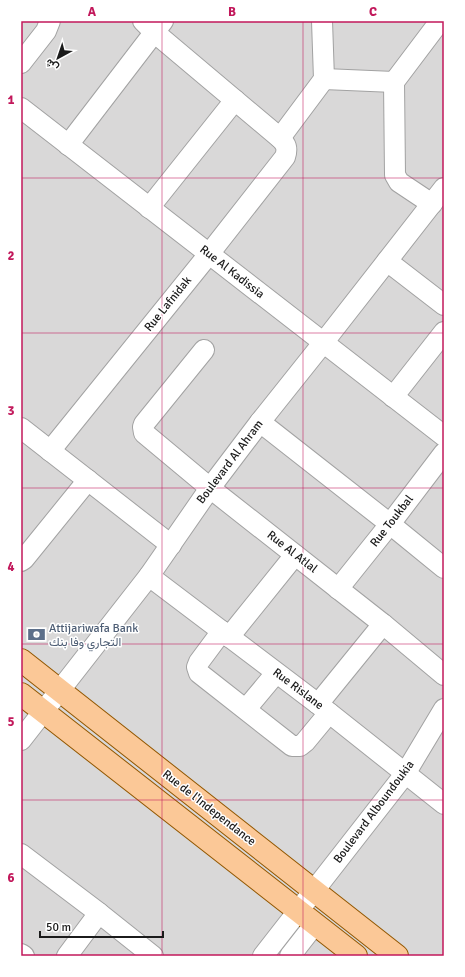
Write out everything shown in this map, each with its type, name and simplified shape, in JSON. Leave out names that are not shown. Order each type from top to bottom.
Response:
[{"type":"main road","name":"Rue de l'Independance","points":[[21,660],[397,956]]},
{"type":"main road","points":[[21,694],[356,956]]},
{"type":"street","points":[[21,63],[46,31],[50,21]]},
{"type":"street","points":[[322,21],[324,79],[394,82]]},
{"type":"street","points":[[438,196],[405,186],[399,182],[395,175],[394,82],[440,21]]},
{"type":"street","points":[[68,145],[153,25],[283,147]]},
{"type":"street","name":"Rue Lafnidak","points":[[50,451],[209,254],[283,147],[324,79]]},
{"type":"street","points":[[149,208],[234,100]]},
{"type":"street","name":"Rue Al Kadissia","points":[[21,108],[444,436]]},
{"type":"street","name":"Boulevard Al Ahram","points":[[21,740],[149,576],[210,488],[260,422],[438,196]]},
{"type":"street","points":[[387,261],[444,305]]},
{"type":"street","points":[[393,397],[444,332]]},
{"type":"street","name":"Rue Al Atlal","points":[[204,350],[144,424],[144,433],[210,488],[383,624],[444,675]]},
{"type":"street","points":[[260,422],[444,568]]},
{"type":"street","points":[[21,428],[170,545]]},
{"type":"street","name":"Rue Toukbal","points":[[338,589],[444,453]]},
{"type":"street","points":[[21,561],[88,480]]},
{"type":"street","points":[[295,555],[226,634],[198,662],[197,667],[199,672],[292,746],[300,746],[305,742],[323,708],[383,624]]},
{"type":"street","name":"Rue Rislane","points":[[149,576],[323,708],[444,804]]},
{"type":"street","points":[[246,709],[276,673]]},
{"type":"street","name":"Boulevard Alboundoukia","points":[[263,956],[405,774],[444,709]]},
{"type":"street","points":[[21,854],[153,956]]},
{"type":"street","points":[[66,956],[99,913]]},
{"type":"street","points":[[290,956],[315,924]]},
{"type":"shaded area","points":[[21,21],[444,21],[444,956],[21,956]]},
{"type":"place","name":"Attijariwafa Bank التجاري وفا بنك","points":[[36,635]]}]
